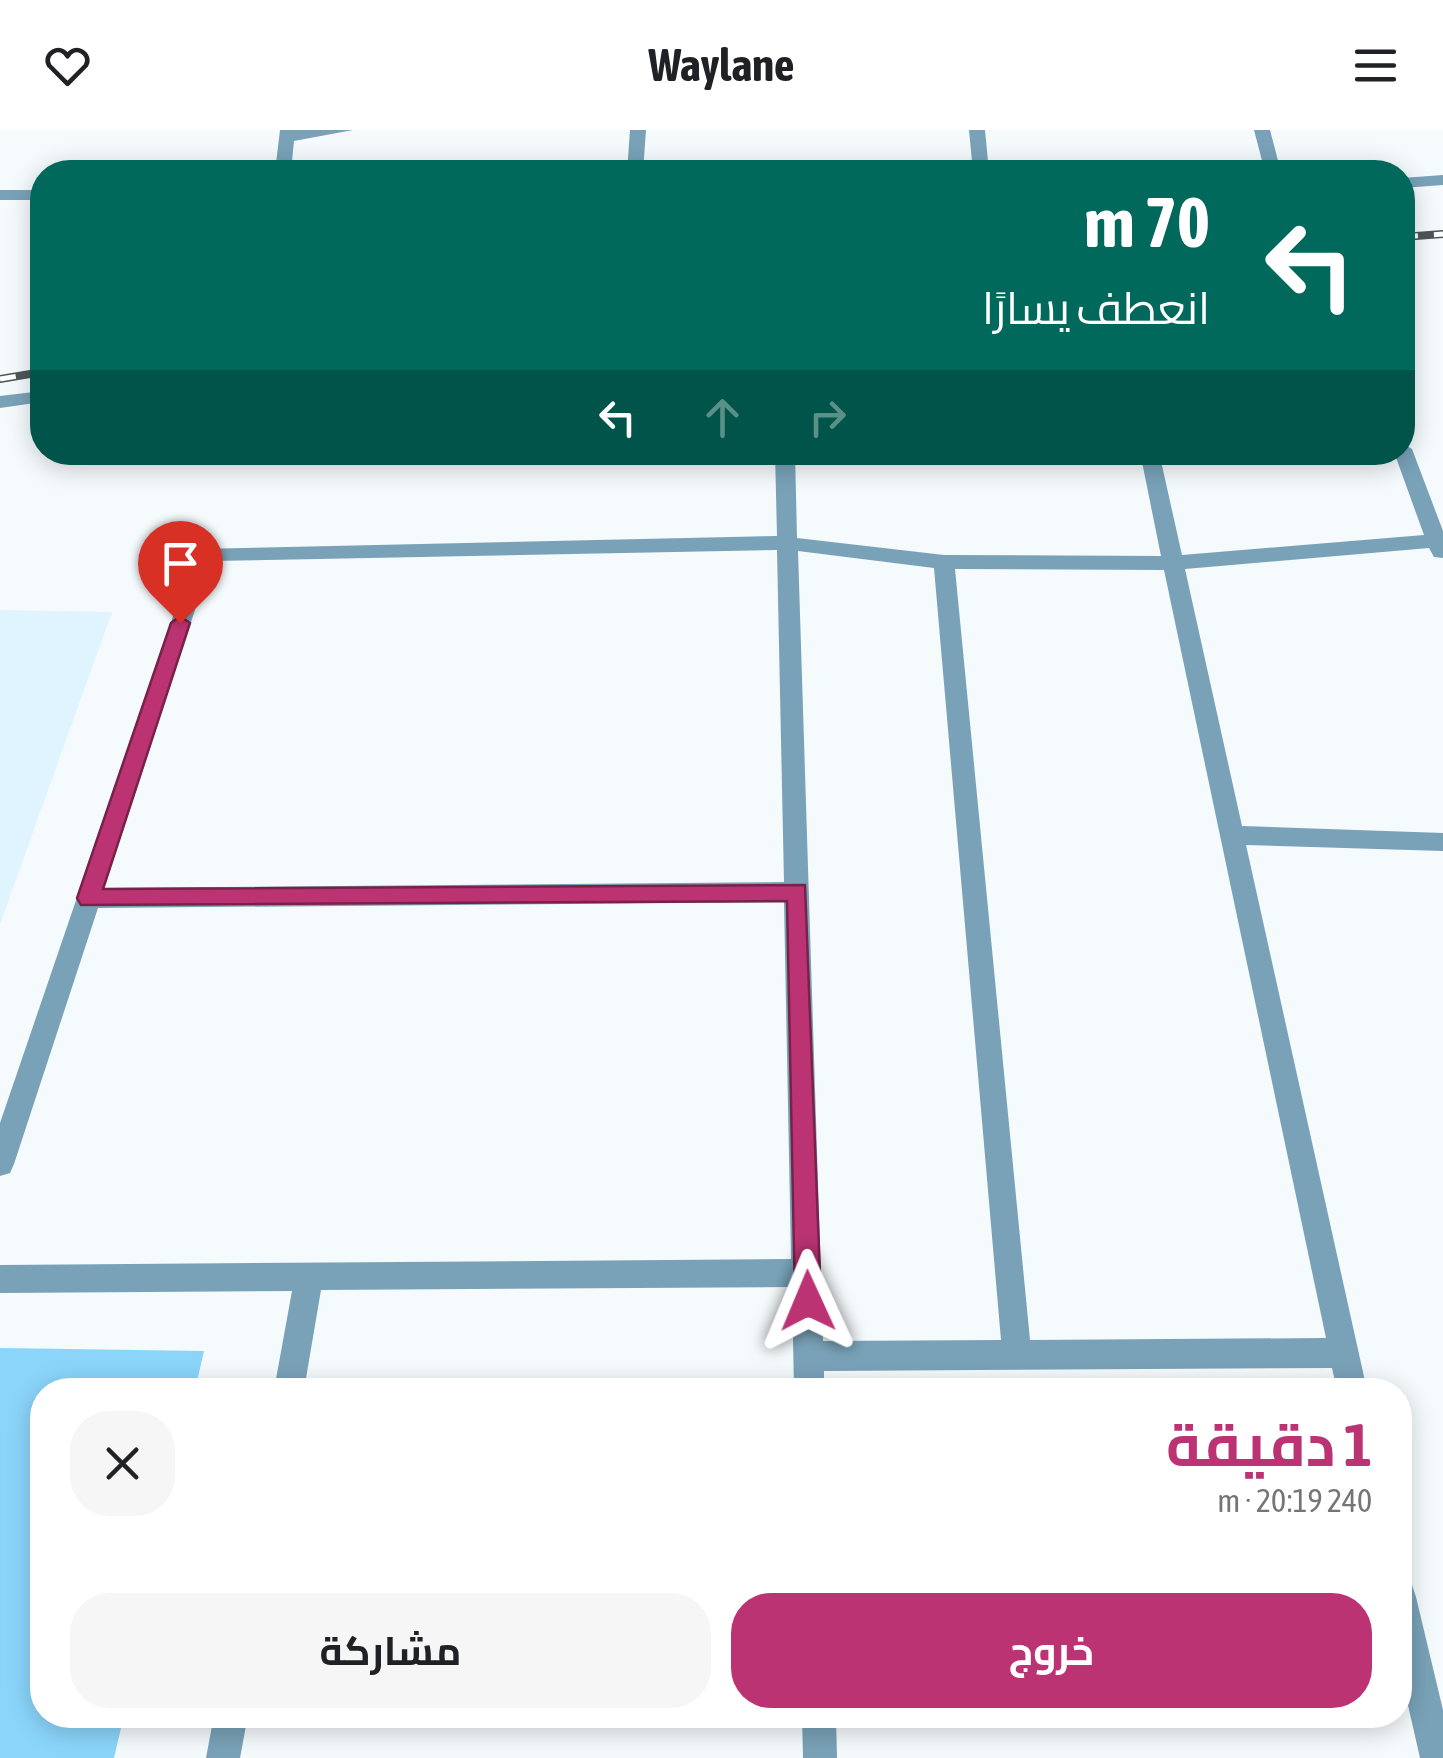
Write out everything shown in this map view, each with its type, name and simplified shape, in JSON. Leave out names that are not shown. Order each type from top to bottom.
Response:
[{"type":"street","points":[[284,160],[288,133],[346,130]]},
{"type":"street","points":[[636,160],[638,130]]},
{"type":"street","points":[[977,130],[980,160]]},
{"type":"street","points":[[1262,130],[1270,160]]},
{"type":"street","points":[[1415,181],[1443,180]]},
{"type":"street","points":[[0,195],[30,196]]},
{"type":"street","points":[[0,402],[30,398]]},
{"type":"street","points":[[785,465],[809,1378]]},
{"type":"street","points":[[1152,465],[1349,1378]]},
{"type":"street","points":[[0,1163],[203,554],[787,543],[944,562],[1174,564],[1441,546],[1408,465]]},
{"type":"street","points":[[944,562],[1017,1355]]},
{"type":"street","points":[[1232,836],[1443,842]]},
{"type":"street","points":[[88,898],[798,892]]},
{"type":"street","points":[[0,1279],[808,1273]]},
{"type":"street","points":[[291,1378],[309,1276]]},
{"type":"street","points":[[808,1356],[1343,1353]]},
{"type":"street","points":[[1412,1648],[1438,1758]]},
{"type":"street","points":[[223,1758],[229,1728]]},
{"type":"street","points":[[819,1728],[820,1758]]},
{"type":"shaded area","points":[[0,610],[112,612],[0,924]]},
{"type":"shaded area","points":[[0,1348],[204,1351],[198,1378],[30,1378],[30,1728],[121,1728],[114,1758],[0,1758]]},
{"type":"railway","points":[[1415,236],[1443,234]]},
{"type":"railway","points":[[0,379],[30,374]]},
{"type":"route","points":[[180,623],[88,898],[798,892],[808,1301]]}]
